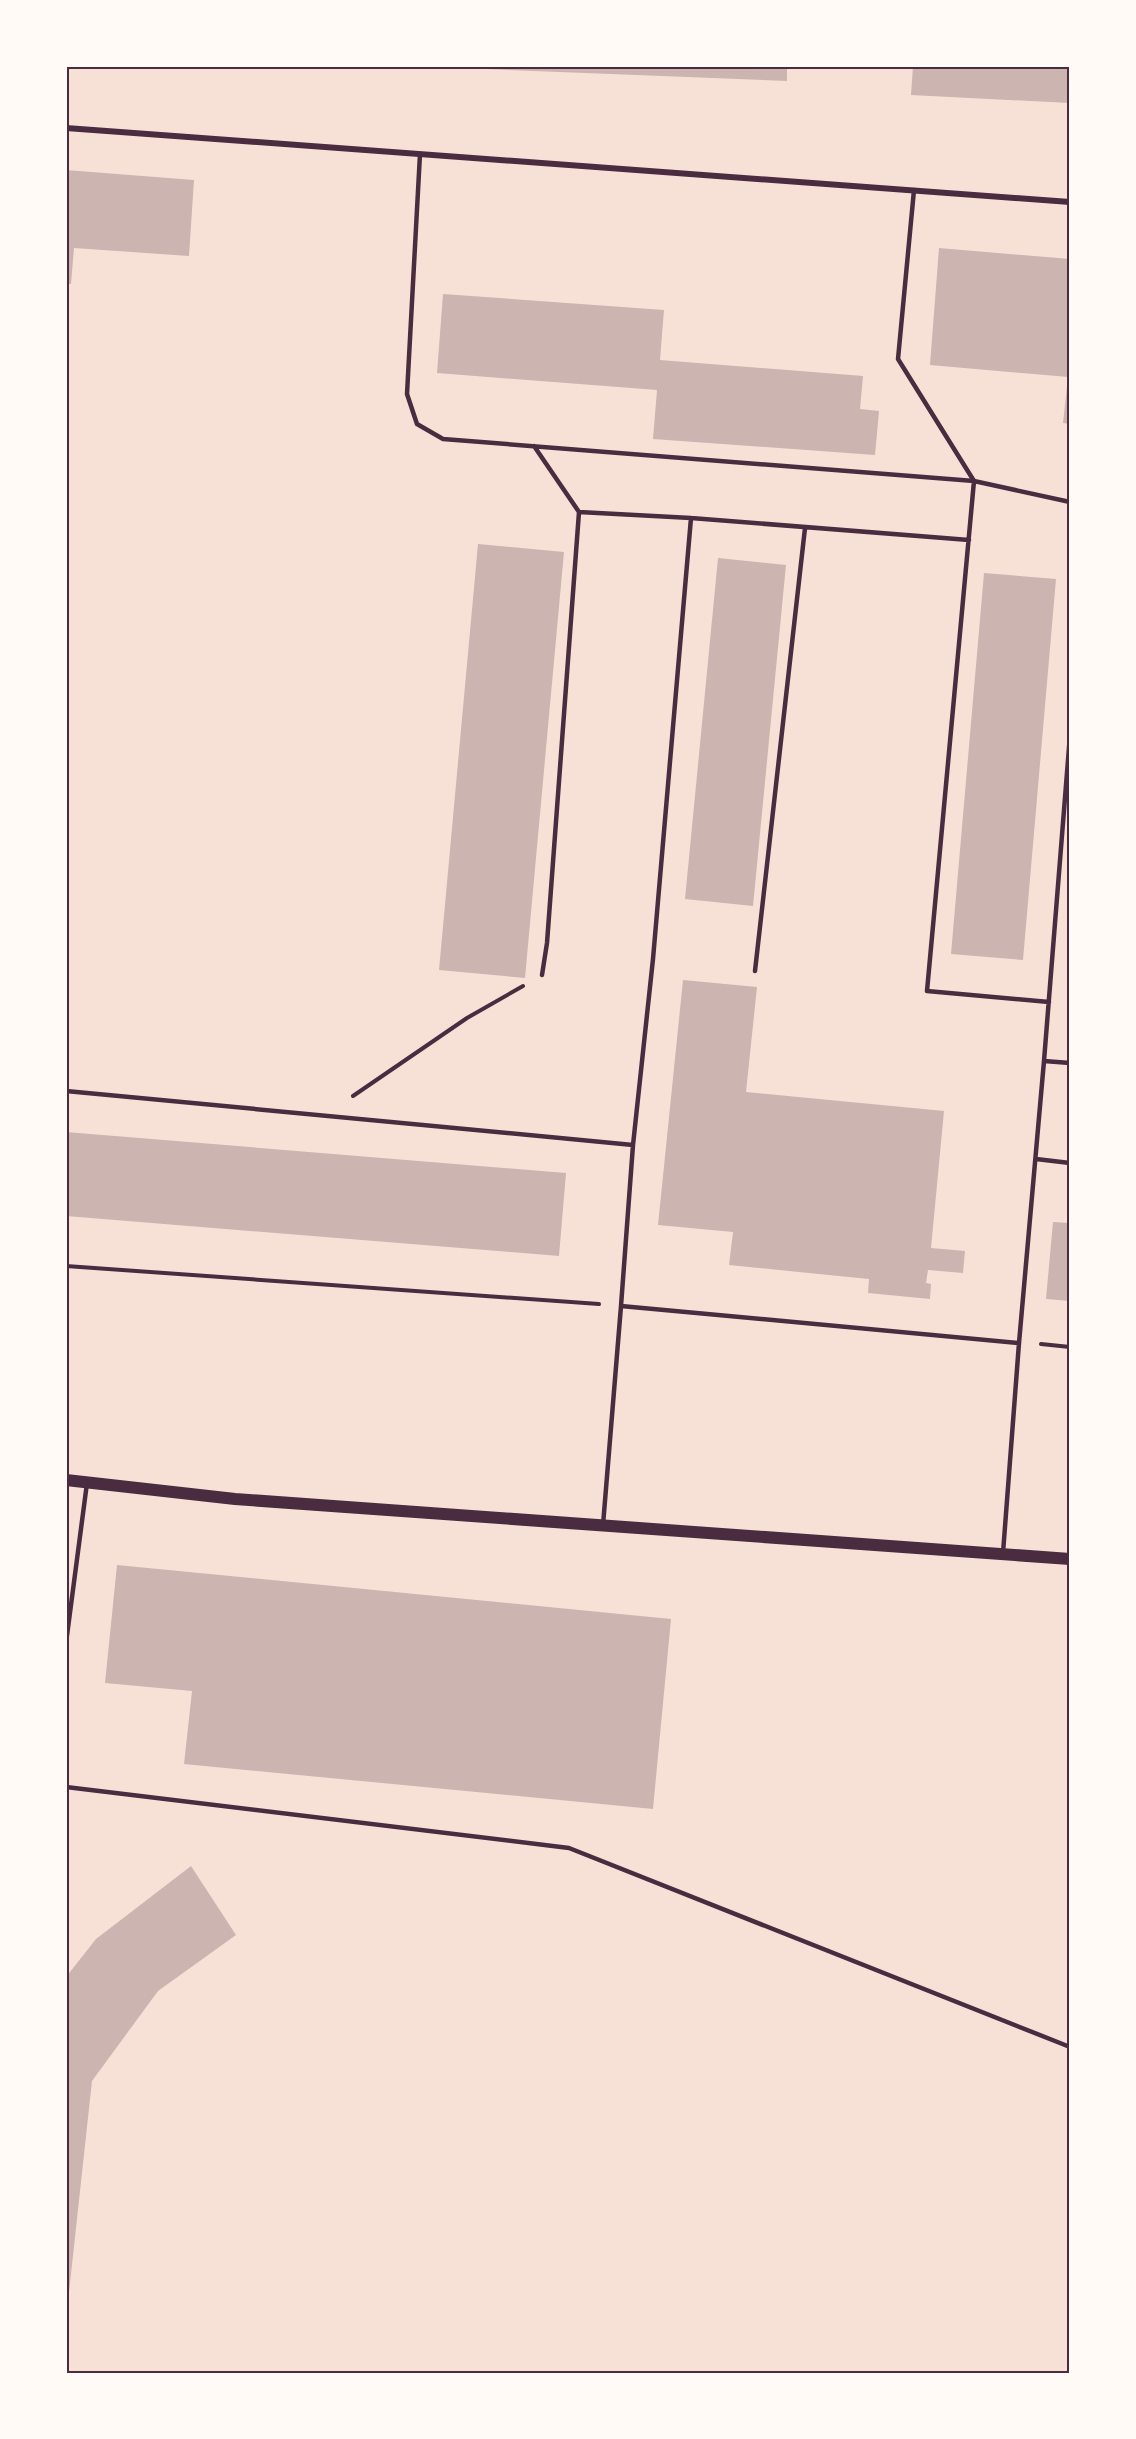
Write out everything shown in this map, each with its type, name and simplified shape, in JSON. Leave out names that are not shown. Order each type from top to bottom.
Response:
[{"type":"main road","points":[[66,1480],[235,1499],[1003,1552],[1070,1559]]},
{"type":"street","points":[[66,128],[1070,202]]},
{"type":"lane","points":[[420,154],[407,394],[417,424],[443,439],[974,481],[1070,502]]},
{"type":"lane","points":[[914,190],[898,359],[974,481],[927,991],[1049,1002]]},
{"type":"lane","points":[[534,446],[579,512],[542,975]]},
{"type":"lane","points":[[579,512],[691,518],[969,540]]},
{"type":"lane","points":[[603,1525],[633,1145],[653,959],[691,518]]},
{"type":"lane","points":[[754,971],[805,528]]},
{"type":"lane","points":[[1003,1552],[1070,735]]},
{"type":"lane","points":[[1044,1061],[1070,1063]]},
{"type":"lane","points":[[66,1091],[633,1145]]},
{"type":"lane","points":[[1036,1159],[1070,1162]]},
{"type":"lane","points":[[621,1306],[1019,1343]]},
{"type":"lane","points":[[66,1644],[87,1482]]},
{"type":"lane","points":[[66,1787],[569,1848],[1070,2048]]},
{"type":"path","points":[[326,1116],[467,1018],[542,975]]},
{"type":"path","points":[[66,1266],[621,1306]]},
{"type":"building","points":[[459,66],[787,66],[787,81],[459,68]]},
{"type":"building","points":[[913,66],[1070,66],[1070,103],[911,95]]},
{"type":"building","points":[[66,170],[194,180],[189,256],[74,248],[71,284],[66,284]]},
{"type":"building","points":[[939,248],[1070,259],[1070,424],[1063,423],[1068,377],[930,365]]},
{"type":"building","points":[[443,294],[664,310],[660,360],[863,376],[860,409],[879,411],[875,455],[653,439],[657,390],[437,373]]},
{"type":"building","points":[[478,544],[564,552],[525,978],[439,970]]},
{"type":"building","points":[[718,558],[786,565],[753,906],[685,899]]},
{"type":"building","points":[[984,573],[1056,579],[1023,960],[951,954]]},
{"type":"building","points":[[683,980],[757,987],[746,1092],[944,1111],[931,1248],[965,1251],[963,1273],[928,1270],[926,1283],[931,1284],[930,1299],[868,1293],[869,1279],[729,1265],[733,1232],[658,1225]]},
{"type":"building","points":[[66,1132],[566,1173],[559,1256],[66,1216]]},
{"type":"building","points":[[1053,1222],[1070,1223],[1070,1301],[1046,1299]]},
{"type":"building","points":[[117,1565],[671,1619],[653,1809],[184,1764],[192,1691],[105,1683]]},
{"type":"building","points":[[191,1866],[236,1935],[158,1991],[92,2081],[66,2320],[66,1977],[96,1939]]}]
